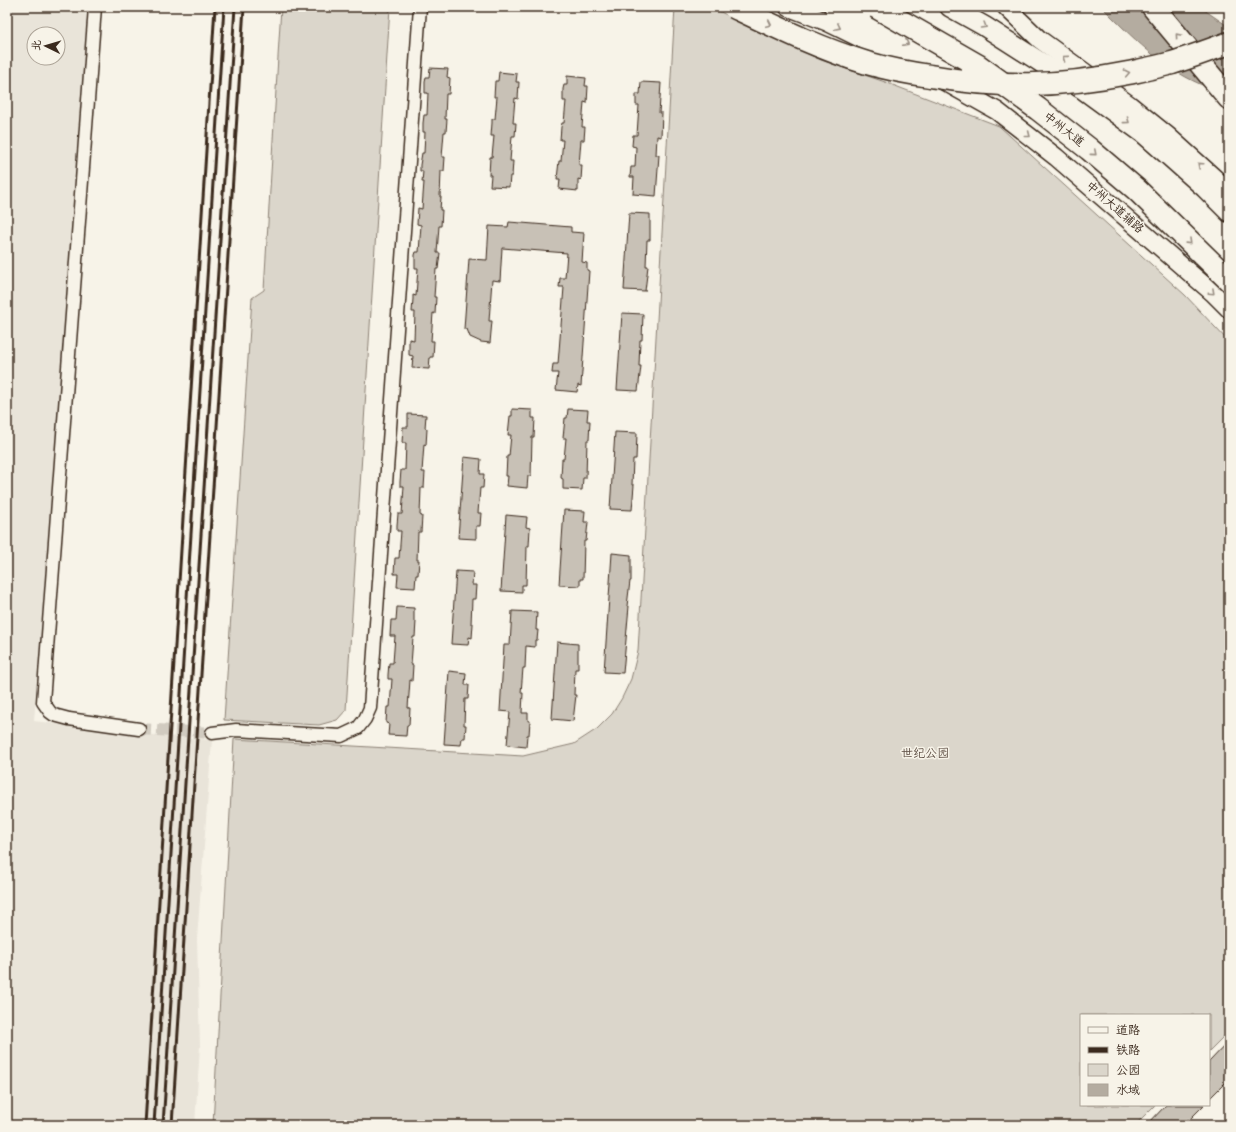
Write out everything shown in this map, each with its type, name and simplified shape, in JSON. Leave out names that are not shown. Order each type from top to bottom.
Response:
[{"type":"highway","points":[[734,7],[795,36],[869,64],[897,71],[993,84],[1047,84],[1101,78],[1171,63],[1229,43]]},
{"type":"highway","points":[[850,7],[919,33]]},
{"type":"highway","name":"中州大道","points":[[876,7],[977,65],[1038,108],[1137,190],[1229,280]]},
{"type":"highway","points":[[1153,7],[1229,98]]},
{"type":"main road","points":[[950,7],[984,26],[1084,90],[1143,133],[1205,188],[1229,212]]},
{"type":"street","points":[[94,7],[43,702],[54,715],[69,719],[139,729]]},
{"type":"street","points":[[212,733],[236,730],[341,736],[358,728],[370,708],[420,7]]},
{"type":"street","points":[[788,7],[834,25],[917,66],[997,111]]},
{"type":"street","points":[[833,7],[972,76],[997,111]]},
{"type":"street","points":[[1006,7],[1039,39],[1151,122],[1229,191]]},
{"type":"street","name":"中州大道辅路","points":[[997,111],[1056,156],[1213,293],[1229,309]]},
{"type":"shaded area","points":[[7,7],[90,7],[34,721],[143,734],[212,740],[197,939],[200,1046],[195,1125],[7,1125]]},
{"type":"green space","points":[[281,7],[390,7],[346,710],[337,720],[319,725],[224,720],[252,298],[264,290]]},
{"type":"green space","name":"世纪公园","points":[[675,7],[710,7],[821,60],[885,82],[999,126],[1185,295],[1229,342],[1229,1031],[1210,1050],[1210,1014],[1080,1014],[1080,1106],[1154,1106],[1135,1125],[213,1125],[234,739],[523,756],[574,744],[597,729],[612,714],[622,698],[631,679],[638,651]]},
{"type":"water","points":[[1102,7],[1200,7],[1229,27],[1229,94],[1200,84],[1172,69],[1147,50]]},
{"type":"building","points":[[430,68],[448,69],[447,77],[450,78],[449,94],[446,94],[445,119],[447,119],[446,132],[444,132],[442,157],[445,157],[444,171],[441,171],[440,210],[442,210],[437,253],[440,253],[438,269],[436,269],[434,297],[436,297],[435,314],[433,313],[431,341],[434,341],[433,357],[430,357],[429,369],[412,368],[413,356],[409,355],[409,339],[414,340],[415,312],[412,312],[413,295],[416,296],[418,268],[415,268],[415,255],[416,252],[419,252],[421,225],[417,224],[418,208],[422,209],[424,182],[422,182],[423,171],[420,171],[420,165],[422,153],[424,153],[424,115],[427,115],[428,93],[425,93],[425,81],[426,77],[429,77]]},
{"type":"building","points":[[499,72],[517,74],[516,82],[519,82],[518,99],[515,98],[513,123],[516,123],[515,136],[512,136],[510,161],[513,161],[512,176],[510,176],[509,187],[490,186],[491,175],[489,175],[490,157],[492,157],[494,136],[491,136],[492,119],[495,119],[497,97],[494,97],[495,81],[498,81]]},
{"type":"building","points":[[567,76],[586,78],[585,86],[588,86],[587,103],[584,102],[582,127],[585,127],[584,140],[581,140],[579,165],[582,165],[581,180],[578,179],[578,191],[559,189],[560,179],[557,179],[559,161],[561,161],[563,140],[560,140],[561,127],[562,123],[564,123],[566,101],[563,101],[563,89],[564,85],[567,85]]},
{"type":"building","points":[[641,82],[661,83],[659,113],[662,113],[661,137],[657,136],[656,155],[659,155],[656,196],[633,194],[634,177],[630,177],[631,167],[635,167],[636,147],[632,146],[633,135],[637,135],[639,105],[636,105],[636,94],[640,94]]},
{"type":"building","points":[[629,213],[650,214],[650,240],[647,240],[646,266],[648,266],[645,291],[624,290]]},
{"type":"building","points":[[509,222],[571,227],[571,232],[584,233],[582,262],[587,263],[587,270],[589,271],[581,386],[578,385],[577,392],[556,390],[558,373],[552,373],[553,364],[558,364],[564,287],[559,287],[560,278],[565,278],[567,253],[502,248],[500,281],[492,280],[489,321],[492,321],[490,343],[481,342],[470,337],[467,329],[464,329],[469,259],[487,260],[489,226],[508,227]]},
{"type":"building","points":[[622,313],[643,314],[639,366],[641,366],[638,391],[617,390]]},
{"type":"building","points":[[512,409],[532,410],[532,418],[535,418],[534,437],[532,437],[531,476],[528,476],[527,488],[507,486],[507,456],[509,456],[511,435],[508,435]]},
{"type":"building","points":[[568,409],[588,410],[587,421],[590,421],[589,440],[587,440],[586,478],[583,478],[582,490],[563,489],[563,479],[561,478],[562,459],[564,459],[566,438],[563,438],[565,418],[567,418]]},
{"type":"building","points":[[408,414],[426,415],[425,428],[427,429],[426,445],[424,444],[422,472],[425,472],[424,488],[421,488],[421,532],[418,532],[418,575],[416,575],[415,588],[397,587],[398,574],[394,574],[395,558],[399,558],[401,531],[397,531],[397,525],[398,514],[402,514],[404,486],[400,486],[401,470],[405,470],[406,443],[402,443],[403,427],[408,427]]},
{"type":"building","points":[[615,432],[637,433],[636,459],[633,459],[632,485],[634,485],[632,510],[610,509]]},
{"type":"building","points":[[464,457],[481,459],[480,474],[484,474],[483,488],[480,488],[478,513],[481,513],[480,526],[476,526],[476,539],[458,538]]},
{"type":"building","points":[[564,510],[585,511],[584,522],[588,522],[586,541],[584,541],[583,579],[580,579],[580,586],[559,585]]},
{"type":"building","points":[[506,515],[527,517],[526,527],[530,528],[529,546],[527,546],[526,585],[522,585],[522,592],[501,591]]},
{"type":"building","points":[[612,553],[631,555],[631,581],[627,606],[629,606],[623,673],[604,672]]},
{"type":"building","points":[[456,571],[473,572],[472,585],[476,585],[475,599],[472,599],[472,638],[469,637],[468,645],[451,644]]},
{"type":"building","points":[[397,607],[414,608],[414,621],[416,621],[415,637],[413,637],[411,665],[413,665],[412,681],[410,680],[408,708],[410,708],[409,725],[407,725],[406,736],[388,735],[389,724],[386,723],[387,707],[390,707],[392,679],[388,679],[389,663],[393,663],[395,636],[390,636],[391,620],[396,620]]},
{"type":"building","points":[[512,611],[537,612],[537,640],[535,640],[535,647],[526,646],[525,668],[523,668],[521,693],[523,693],[522,713],[528,713],[528,721],[530,721],[526,747],[507,745],[510,712],[500,711],[504,645],[510,645]]},
{"type":"building","points":[[557,642],[578,644],[578,669],[575,669],[574,695],[576,695],[573,721],[552,719]]},
{"type":"building","points":[[449,671],[466,673],[465,685],[469,685],[468,699],[465,699],[465,738],[462,738],[461,745],[444,744]]},
{"type":"building","points":[[1229,1041],[1229,1079],[1210,1098],[1210,1061]]},
{"type":"building","points":[[1165,1106],[1203,1106],[1184,1125],[1147,1125]]},
{"type":"tunnel","points":[[139,729],[212,733]]},
{"type":"railway","points":[[145,1125],[215,7]]},
{"type":"railway","points":[[154,1125],[224,7]]},
{"type":"railway","points":[[163,1125],[235,7]]},
{"type":"railway","points":[[172,1125],[244,7]]}]
